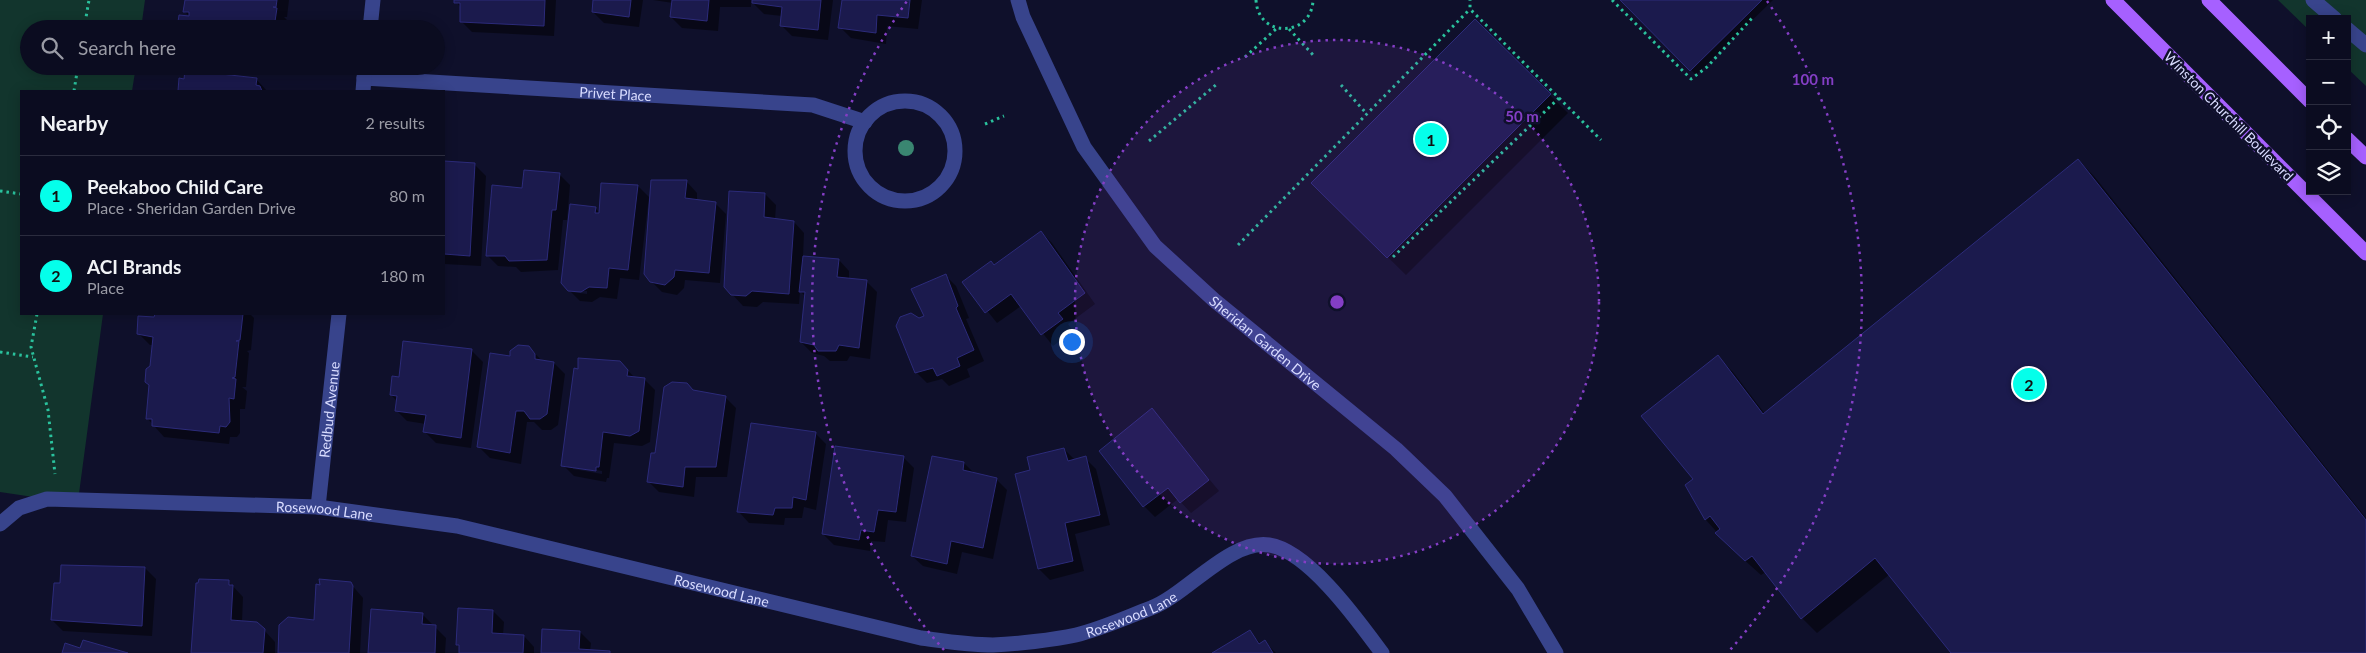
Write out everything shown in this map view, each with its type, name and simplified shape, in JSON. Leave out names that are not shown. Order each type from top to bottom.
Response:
[{"type":"main road","name":"Winston Churchill Boulevard","points":[[2113,0],[2366,253]]},
{"type":"main road","points":[[2209,0],[2306,97]]},
{"type":"main road","points":[[2351,143],[2366,157]]},
{"type":"street","points":[[371,20],[373,0]]},
{"type":"street","name":"Sheridan Garden Drive","points":[[1018,0],[1023,17],[1084,147],[1155,246],[1221,306],[1396,449],[1444,496],[1518,589],[1556,653]]},
{"type":"street","points":[[2313,0],[2330,15]]},
{"type":"street","points":[[2351,32],[2366,45]]},
{"type":"street","name":"Privet Place","points":[[364,78],[813,105],[865,122]]},
{"type":"street","points":[[908,101],[924,104],[938,113],[949,126],[955,142],[955,158],[950,174],[940,187],[926,196],[910,201],[894,200],[879,193],[867,183],[859,169],[855,153],[857,137],[865,122],[876,110],[891,103],[908,101]]},
{"type":"street","name":"Redbud Avenue","points":[[318,507],[339,315]]},
{"type":"street","name":"Rosewood Lane","points":[[0,524],[19,508],[47,499],[318,507],[457,526],[921,638],[993,649],[1076,635],[1154,607],[1231,555],[1252,546],[1270,545],[1296,555],[1334,593],[1382,653]]},
{"type":"path","points":[[86,20],[89,0]]},
{"type":"path","points":[[1256,0],[1262,19],[1277,28],[1289,29],[1305,20],[1311,12],[1313,2],[1318,0]]},
{"type":"path","points":[[1470,0],[1470,9],[1601,140]]},
{"type":"path","points":[[1612,0],[1691,80],[1707,67],[1754,16]]},
{"type":"path","points":[[1238,244],[1470,9]]},
{"type":"path","points":[[1245,57],[1277,28]]},
{"type":"path","points":[[1289,29],[1316,57]]},
{"type":"path","points":[[74,90],[77,75]]},
{"type":"path","points":[[1149,141],[1217,84]]},
{"type":"path","points":[[1341,85],[1366,113]]},
{"type":"path","points":[[1393,257],[1559,98]]},
{"type":"path","points":[[985,124],[1004,116]]},
{"type":"path","points":[[0,191],[20,194]]},
{"type":"path","points":[[37,315],[31,347],[48,410],[58,500]]},
{"type":"path","points":[[0,352],[33,357]]},
{"type":"green space","points":[[0,0],[145,0],[142,20],[20,20],[20,75],[135,75],[132,90],[20,90],[20,315],[103,315],[78,501],[47,499],[0,492]]},
{"type":"green space","points":[[2278,0],[2366,0],[2366,86],[2351,72],[2351,15],[2306,15],[2306,27]]},
{"type":"building","points":[[185,0],[277,0],[276,7],[273,7],[277,8],[275,20],[178,20],[179,15],[189,16],[189,12],[183,12]]},
{"type":"building","points":[[454,0],[545,0],[544,26],[460,22],[460,3],[454,3]]},
{"type":"building","points":[[593,0],[631,0],[629,17],[592,12]]},
{"type":"building","points":[[672,0],[709,0],[707,21],[670,17]]},
{"type":"building","points":[[752,0],[821,0],[818,30],[780,26],[782,7],[752,3]]},
{"type":"building","points":[[842,0],[910,0],[908,18],[877,15],[876,33],[838,28]]},
{"type":"building","points":[[1620,0],[1762,0],[1690,71]]},
{"type":"building","points":[[1475,19],[1551,94],[1387,258],[1311,183]]},
{"type":"building","points":[[184,75],[230,75],[257,78],[256,85],[260,86],[262,90],[178,90],[179,78],[184,79]]},
{"type":"building","points":[[2078,159],[2366,520],[2366,653],[1951,653],[1875,558],[1801,619],[1752,556],[1745,561],[1715,533],[1720,529],[1710,516],[1705,520],[1685,485],[1693,479],[1641,416],[1718,355],[1763,414]]},
{"type":"building","points":[[445,161],[475,163],[470,256],[445,254]]},
{"type":"building","points":[[524,170],[560,173],[556,210],[552,210],[547,260],[509,261],[505,256],[486,256],[492,185],[522,188]]},
{"type":"building","points":[[651,180],[687,180],[685,198],[716,202],[709,273],[675,270],[674,277],[665,285],[650,282],[644,274]]},
{"type":"building","points":[[601,183],[638,185],[628,270],[609,268],[607,288],[589,287],[581,292],[568,291],[561,283],[570,204],[596,207],[595,213],[599,213]]},
{"type":"building","points":[[729,191],[765,193],[764,217],[794,221],[789,294],[752,291],[746,296],[731,295],[724,287]]},
{"type":"building","points":[[1041,231],[1085,293],[1058,313],[1063,319],[1041,335],[1011,294],[985,313],[962,282],[991,261],[994,265]]},
{"type":"building","points":[[803,256],[839,259],[837,277],[867,280],[859,348],[839,345],[836,351],[818,351],[814,345],[800,342],[805,292],[799,292]]},
{"type":"building","points":[[946,274],[958,306],[956,308],[974,350],[957,358],[960,366],[937,376],[933,368],[915,373],[896,326],[900,317],[911,313],[919,318],[924,316],[911,289]]},
{"type":"building","points":[[155,315],[243,315],[240,340],[236,341],[239,341],[235,377],[232,378],[236,379],[234,399],[229,398],[230,422],[226,427],[220,426],[219,433],[152,426],[152,419],[146,419],[149,385],[145,382],[146,369],[150,366],[153,337],[137,334],[138,316],[154,317]]},
{"type":"building","points":[[403,341],[472,349],[461,438],[423,432],[426,415],[395,411],[397,396],[390,395],[392,376],[399,377]]},
{"type":"building","points":[[518,345],[529,346],[535,354],[535,359],[554,362],[547,414],[540,419],[530,419],[524,411],[516,411],[510,453],[477,447],[490,353],[510,356],[510,351]]},
{"type":"building","points":[[578,358],[620,361],[628,370],[627,376],[645,378],[639,431],[630,436],[603,432],[599,467],[596,467],[596,471],[561,466],[574,368],[578,369]]},
{"type":"building","points":[[672,382],[687,383],[693,390],[726,396],[716,467],[685,467],[683,487],[647,482],[651,453],[655,453],[664,387]]},
{"type":"building","points":[[1152,408],[1209,480],[1180,503],[1168,488],[1143,507],[1099,451]]},
{"type":"building","points":[[751,423],[816,432],[806,500],[793,497],[792,508],[775,508],[773,515],[737,512]]},
{"type":"building","points":[[835,446],[904,456],[896,512],[878,510],[874,532],[861,530],[859,540],[822,534]]},
{"type":"building","points":[[1064,448],[1068,461],[1086,456],[1100,515],[1065,523],[1073,561],[1038,569],[1015,474],[1030,470],[1027,457]]},
{"type":"building","points":[[932,456],[964,462],[963,470],[997,478],[983,548],[951,541],[947,564],[911,556]]},
{"type":"building","points":[[61,565],[145,567],[142,626],[51,620],[54,583],[60,583]]},
{"type":"building","points":[[199,579],[229,580],[229,585],[233,585],[231,620],[257,622],[265,629],[263,653],[191,653],[196,583],[198,583]]},
{"type":"building","points":[[319,579],[351,582],[353,586],[349,653],[278,653],[279,625],[288,617],[314,620],[316,584],[320,585]]},
{"type":"building","points":[[458,608],[493,610],[492,633],[524,635],[523,653],[459,653],[459,645],[456,645]]},
{"type":"building","points":[[371,609],[423,613],[422,624],[436,625],[435,653],[368,653]]},
{"type":"building","points":[[542,629],[580,631],[579,649],[610,651],[610,653],[541,653]]},
{"type":"building","points":[[1250,630],[1259,644],[1265,640],[1273,653],[1212,653]]},
{"type":"building","points":[[83,640],[128,653],[62,653],[65,643],[80,648]]},
{"type":"place","name":"Peekaboo Child Care","points":[[1431,139]]},
{"type":"place","name":"ACI Brands","points":[[2029,384]]}]
